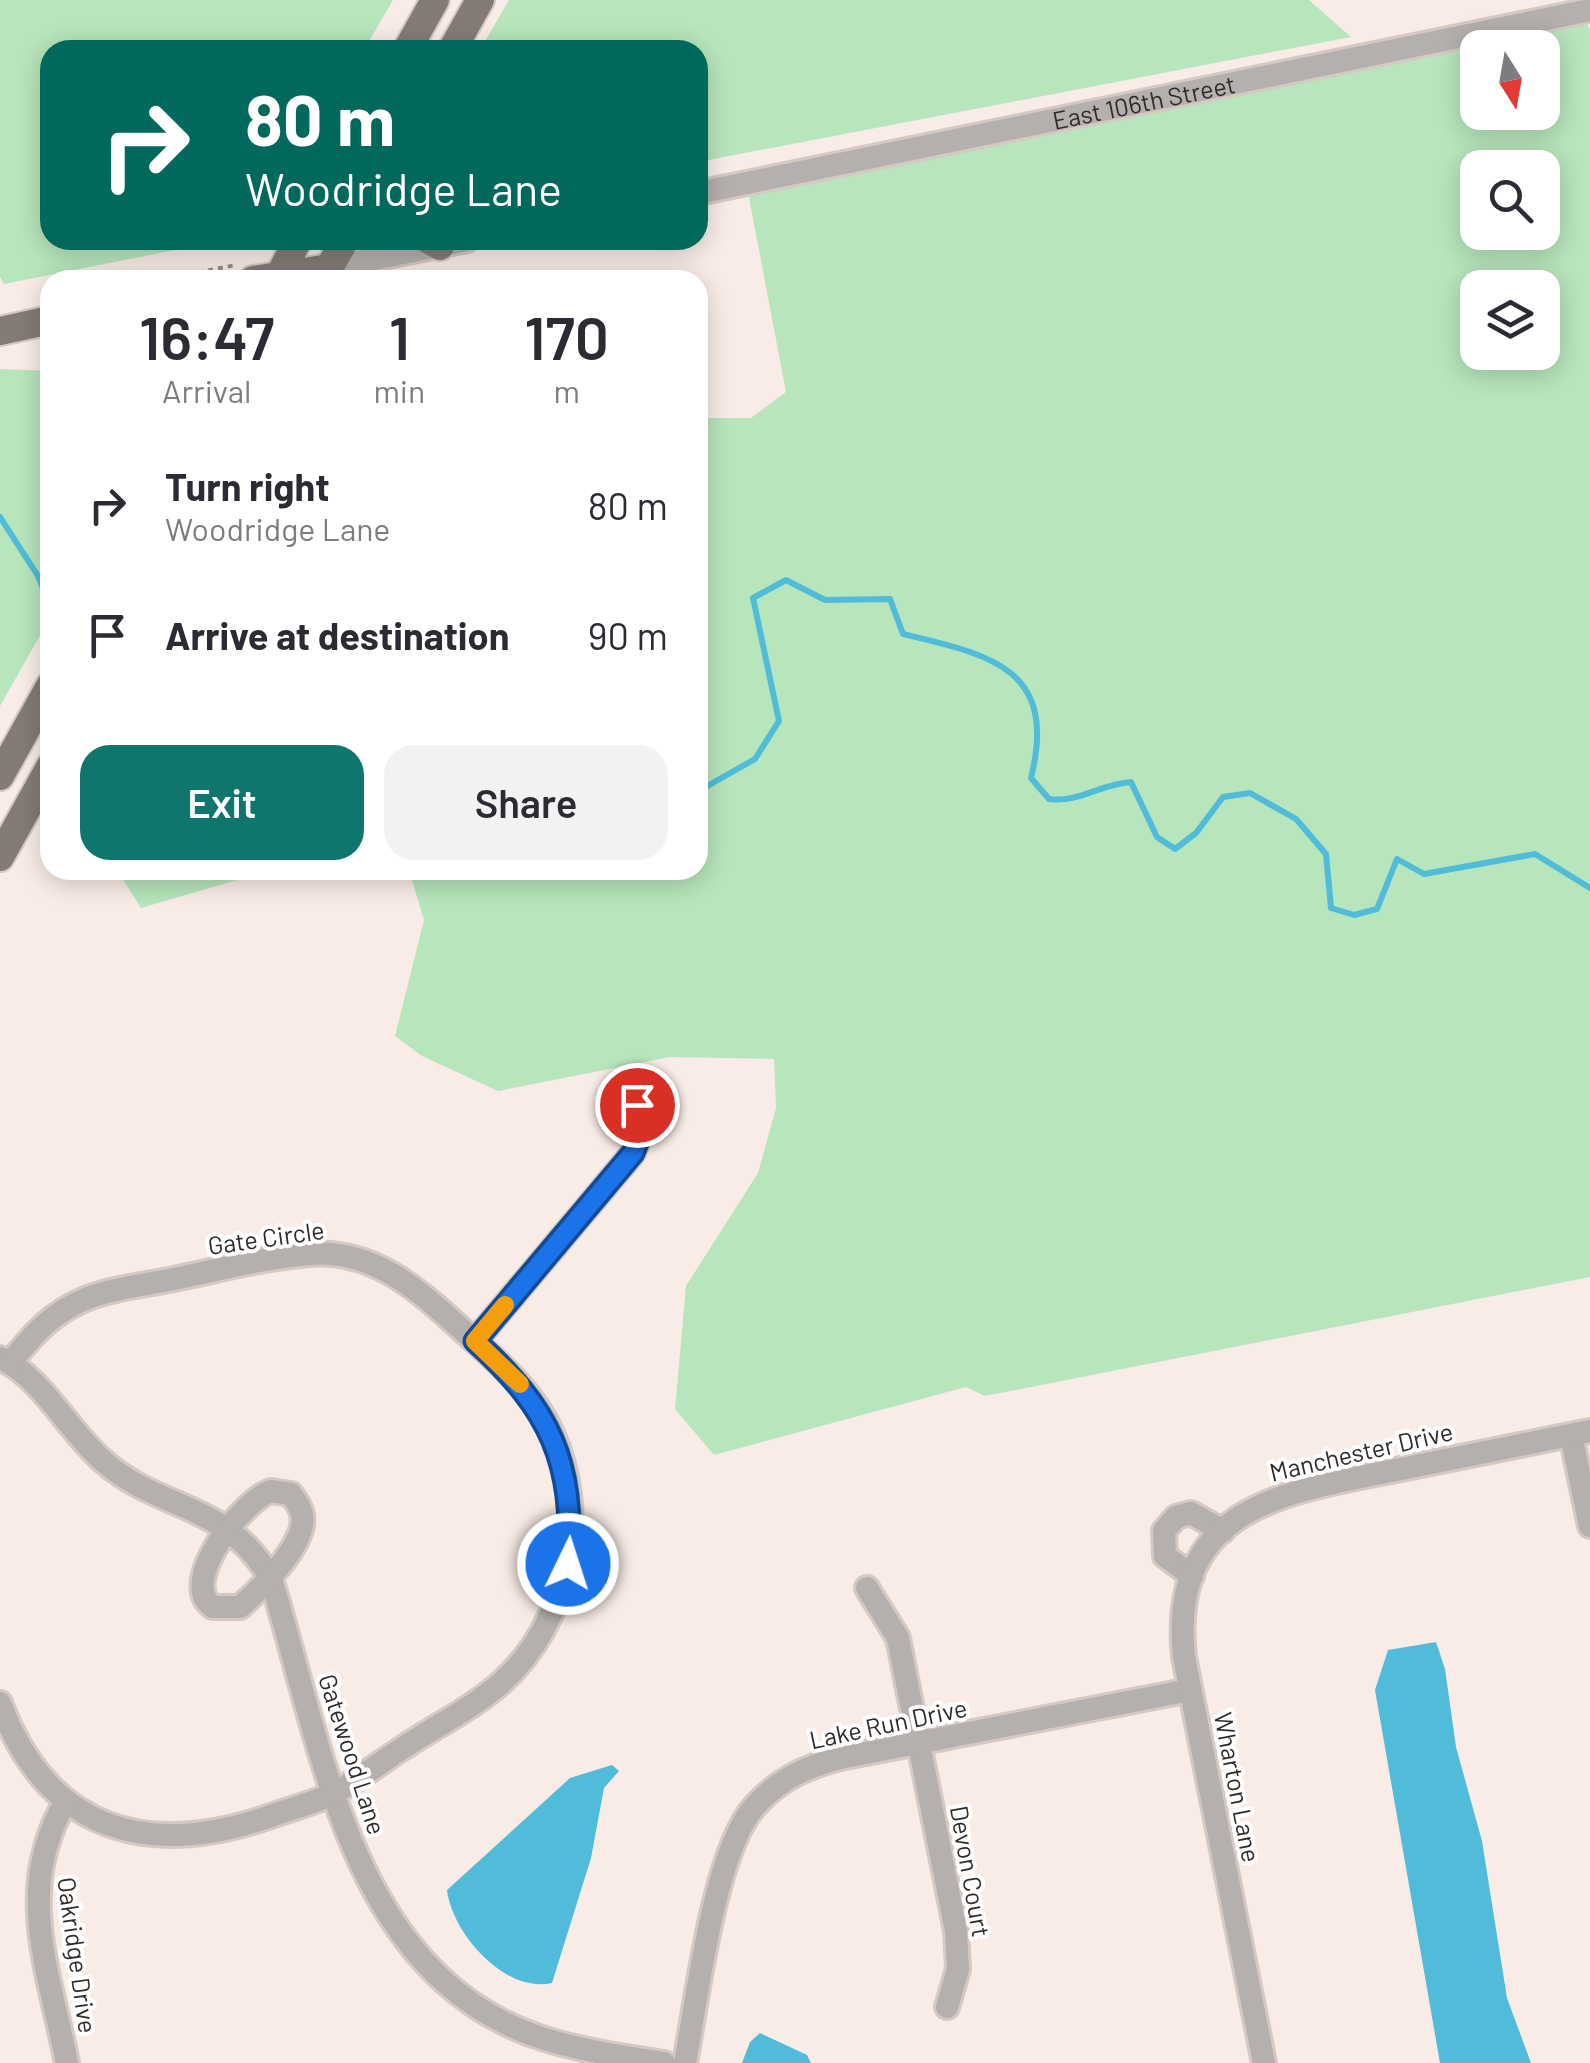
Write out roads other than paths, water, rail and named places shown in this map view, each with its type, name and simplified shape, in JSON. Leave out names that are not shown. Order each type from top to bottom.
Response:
[{"type":"main road","points":[[412,40],[434,0]]},
{"type":"main road","points":[[458,40],[480,0]]},
{"type":"main road","points":[[269,270],[288,250]]},
{"type":"main road","points":[[0,330],[40,322]]},
{"type":"main road","points":[[0,776],[40,704]]},
{"type":"main road","points":[[0,856],[40,785]]},
{"type":"street","name":"East 106th Street","points":[[708,191],[1590,10]]},
{"type":"street","points":[[341,270],[416,250]]},
{"type":"street","points":[[475,1341],[633,1153],[640,1135],[637,1105]]},
{"type":"street","name":"Gate Circle","points":[[5,1360],[40,1327],[82,1300],[313,1254],[366,1260],[400,1277],[526,1391],[550,1429],[564,1468],[572,1513],[569,1547],[555,1606],[533,1647],[500,1684],[333,1794],[227,1831],[186,1838],[126,1829],[66,1802]]},
{"type":"street","name":"Gatewood Lane","points":[[5,1360],[122,1477],[231,1530],[251,1548],[271,1578],[333,1794],[383,1908],[438,1976],[493,2017],[545,2040],[664,2063]]},
{"type":"street","points":[[1580,1433],[1590,1526]]},
{"type":"street","name":"Manchester Drive","points":[[1223,1531],[1250,1508],[1288,1491],[1580,1433]]},
{"type":"street","points":[[261,1494],[290,1494],[303,1516],[302,1526],[271,1578],[240,1607],[222,1610],[206,1602],[200,1580],[202,1570],[231,1530],[261,1494]]},
{"type":"street","points":[[1192,1576],[1165,1556],[1164,1531],[1176,1518],[1190,1513],[1223,1531]]},
{"type":"street","name":"Wharton Lane","points":[[1223,1531],[1192,1576],[1182,1622],[1190,1690],[1264,2063]]},
{"type":"street","name":"Devon Court","points":[[867,1588],[898,1638],[920,1743],[958,1950],[958,1969],[946,2008]]},
{"type":"street","name":"Lake Run Drive","points":[[685,2063],[720,1885],[741,1826],[753,1807],[782,1781],[809,1766],[1190,1690]]},
{"type":"street","points":[[0,1702],[30,1763],[66,1802]]},
{"type":"street","name":"Oakridge Drive","points":[[66,1802],[41,1857],[36,1896],[67,2063]]},
{"type":"water","points":[[1436,1642],[1445,1669],[1456,1747],[1482,1841],[1507,1998],[1531,2063],[1440,2063],[1375,1690],[1388,1650]]},
{"type":"water","points":[[612,1765],[619,1771],[604,1788],[591,1858],[552,1983],[516,1979],[499,1970],[470,1941],[451,1907],[447,1890],[570,1778]]},
{"type":"water","points":[[760,2033],[807,2055],[811,2063],[742,2063],[750,2042]]},
{"type":"waterway","points":[[0,517],[40,581]]},
{"type":"waterway","points":[[708,786],[755,759],[779,721],[753,598],[786,580],[825,600],[890,599],[903,634],[964,650],[1010,673],[1026,690],[1035,712],[1037,741],[1031,778],[1049,799],[1070,798],[1131,782],[1157,837],[1175,849],[1196,833],[1223,797],[1250,793],[1296,819],[1326,854],[1331,908],[1354,915],[1377,909],[1397,859],[1424,874],[1535,854],[1590,888]]}]
